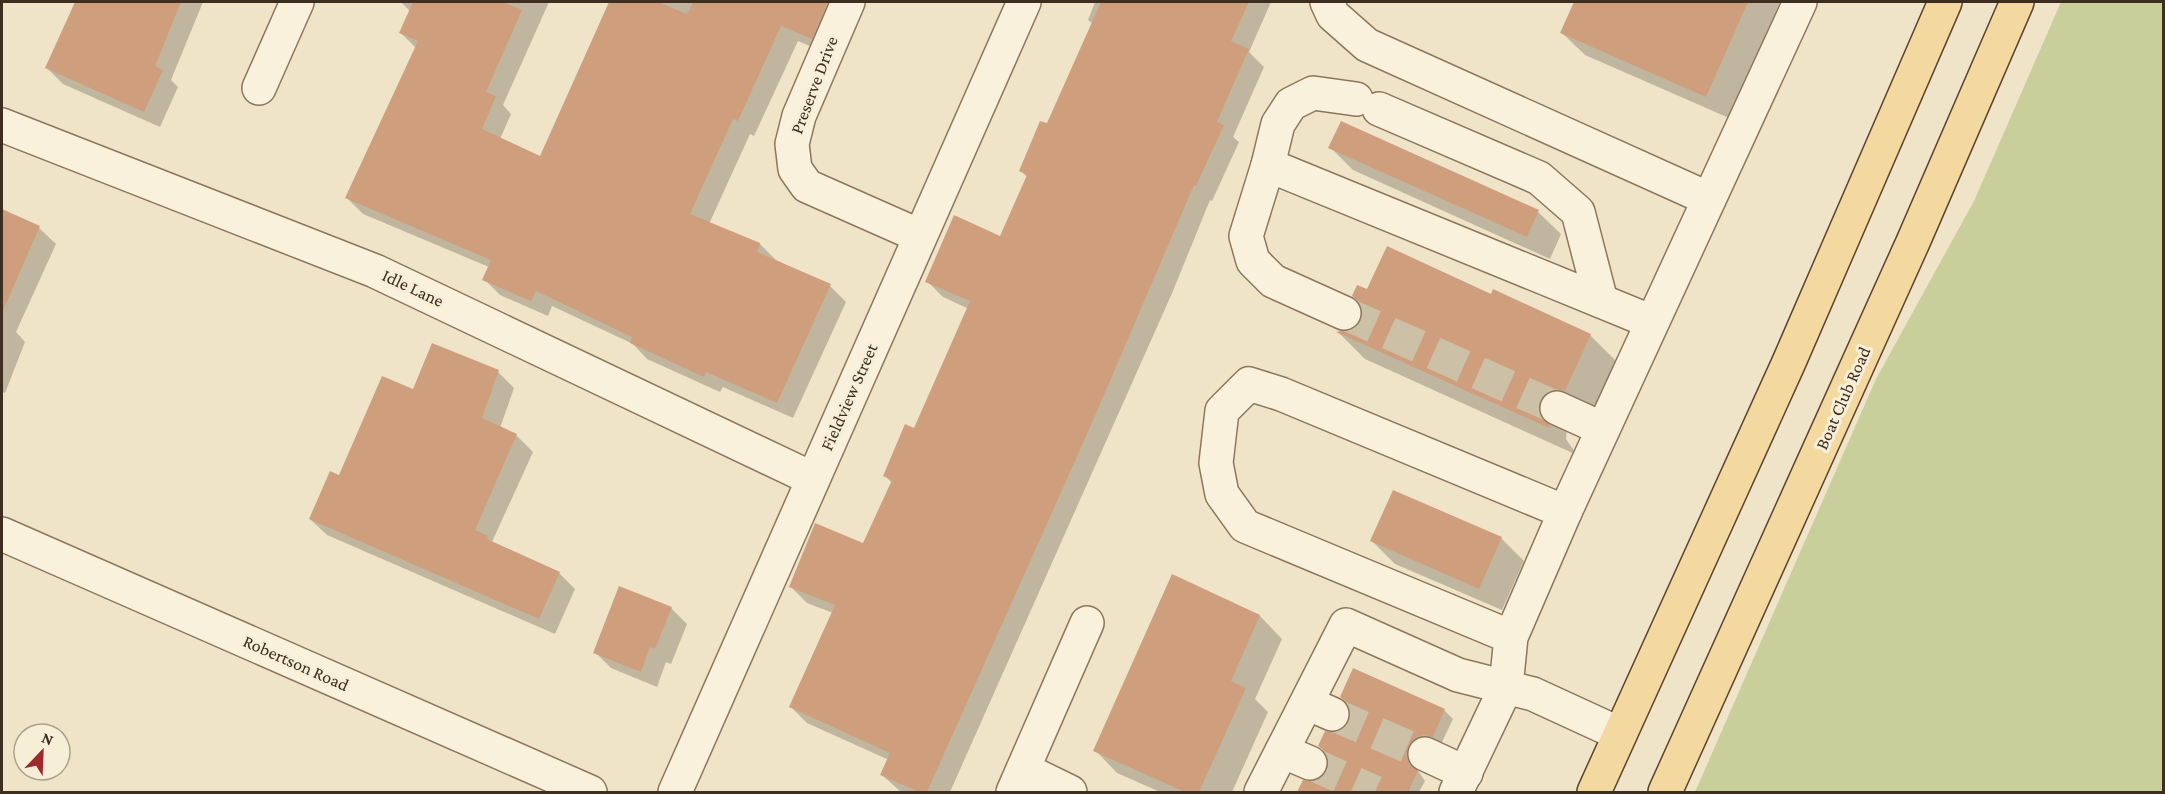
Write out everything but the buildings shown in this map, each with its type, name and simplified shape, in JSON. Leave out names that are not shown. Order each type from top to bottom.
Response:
[{"type":"main road","points":[[1594,792],[1789,362],[1945,2]]},
{"type":"main road","name":"Boat Club Road","points":[[1665,792],[1913,243],[2017,2]]},
{"type":"street","points":[[259,88],[297,2]]},
{"type":"street","name":"Preserve Drive","points":[[848,2],[799,116],[792,144],[795,169],[807,186],[920,237]]},
{"type":"street","name":"Fieldview Street","points":[[675,792],[1024,2]]},
{"type":"street","points":[[1327,2],[1333,15],[1367,45],[1709,199]]},
{"type":"street","points":[[1425,754],[1461,783],[1506,687],[1511,637],[1564,512],[1800,2]]},
{"type":"street","points":[[1344,313],[1273,281],[1253,261],[1246,236],[1278,124],[1291,104],[1313,93],[1367,104],[1539,178],[1578,212],[1601,301]]},
{"type":"street","name":"Idle Lane","points":[[2,125],[375,271],[813,479]]},
{"type":"street","points":[[1268,165],[1652,322]]},
{"type":"street","points":[[1511,637],[1245,526],[1222,494],[1216,463],[1222,411],[1249,384],[1281,394],[1564,512]]},
{"type":"street","points":[[1557,408],[1603,429]]},
{"type":"street","name":"Robertson Road","points":[[2,534],[591,792]]},
{"type":"street","points":[[1070,792],[1019,781],[1087,623]]},
{"type":"street","points":[[1261,792],[1296,757],[1320,708],[1346,625],[1458,675],[1533,694],[1620,734]]},
{"type":"green space","points":[[2061,2],[2163,2],[2163,792],[1695,792],[1876,379],[1974,201]]},
{"type":"tunnel","points":[[1344,313],[1557,408]]},
{"type":"tunnel","points":[[1332,714],[1425,754]]},
{"type":"tunnel","points":[[1310,763],[1375,792]]}]
